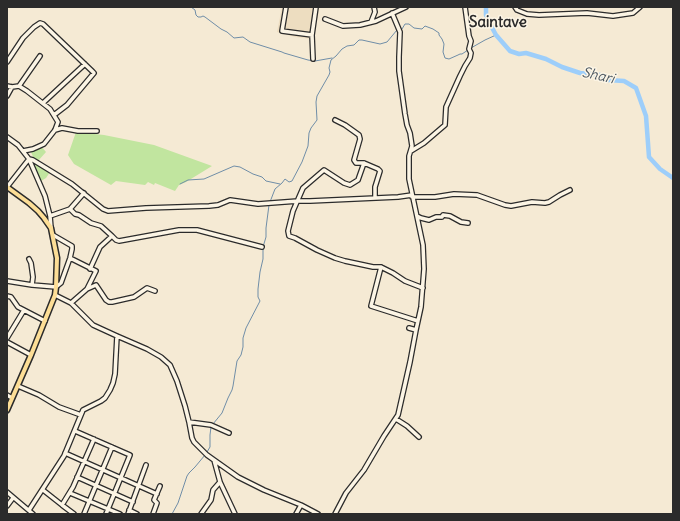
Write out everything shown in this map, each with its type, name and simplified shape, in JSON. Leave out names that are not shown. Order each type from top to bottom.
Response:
[{"type":"main road","points":[[7,187],[38,211],[51,228],[57,258],[55,295],[7,410]]},
{"type":"street","points":[[286,7],[282,31],[312,35]]},
{"type":"street","points":[[313,59],[312,35],[316,7]]},
{"type":"street","points":[[370,22],[375,12],[374,7]]},
{"type":"street","points":[[325,19],[343,26],[350,26],[370,22],[406,7]]},
{"type":"street","points":[[411,151],[424,143],[445,125],[446,107],[472,52],[469,49],[471,41],[465,7]]},
{"type":"street","points":[[515,7],[517,10],[528,14],[540,15],[587,13],[613,16],[633,13],[640,7]]},
{"type":"street","points":[[335,514],[346,493],[364,470],[398,415],[421,307],[424,269],[423,250],[409,179],[408,162],[412,146],[407,125],[399,71],[398,57],[400,32],[392,13]]},
{"type":"street","points":[[7,62],[23,38],[40,23],[43,24],[94,73],[67,104],[54,116]]},
{"type":"street","points":[[19,86],[40,56]]},
{"type":"street","points":[[43,103],[85,64]]},
{"type":"street","points":[[7,86],[19,86],[43,103],[50,109],[62,128]]},
{"type":"street","points":[[7,96],[12,87]]},
{"type":"street","points":[[335,120],[359,135],[360,139],[354,160],[356,163],[364,163],[380,171],[375,187],[375,198]]},
{"type":"street","points":[[23,151],[33,149],[44,144],[55,130],[58,122]]},
{"type":"street","points":[[55,130],[62,128],[78,131],[97,131]]},
{"type":"street","points":[[7,137],[30,159],[45,196],[50,216],[51,228]]},
{"type":"street","points":[[7,187],[30,159]]},
{"type":"street","points":[[30,159],[72,184],[103,209],[108,210],[209,206],[218,205],[230,200],[258,204],[412,196],[435,197],[454,194],[478,195],[511,206],[532,202],[549,202],[560,194],[570,190]]},
{"type":"street","points":[[364,163],[358,180],[350,185],[344,183],[324,170],[303,188],[292,216],[288,236],[335,258],[367,266],[381,267],[394,273],[405,281],[423,288]]},
{"type":"street","points":[[50,216],[70,209],[84,193]]},
{"type":"street","points":[[70,209],[75,214],[80,215],[91,223],[101,226],[119,241],[179,230],[197,230],[262,247]]},
{"type":"street","points":[[417,216],[429,220],[443,215],[468,223]]},
{"type":"street","points":[[7,281],[56,287],[61,283],[70,258],[72,246],[53,234]]},
{"type":"street","points":[[90,269],[100,247],[112,236]]},
{"type":"street","points":[[70,258],[96,271],[87,289]]},
{"type":"street","points":[[29,259],[33,277],[32,285]]},
{"type":"street","points":[[381,267],[371,306],[418,320]]},
{"type":"street","points":[[71,303],[87,289],[96,285],[109,302],[134,297],[147,288],[155,291]]},
{"type":"street","points":[[55,295],[71,303],[93,324],[147,349],[161,357],[170,365],[182,396],[192,438],[206,454],[238,478],[301,505],[318,514]]},
{"type":"street","points":[[7,296],[11,297],[18,307],[44,321]]},
{"type":"street","points":[[7,338],[24,310]]},
{"type":"street","points":[[409,328],[416,330]]},
{"type":"street","points":[[76,413],[101,401],[110,390],[115,374],[117,336]]},
{"type":"street","points":[[7,342],[31,355]]},
{"type":"street","points":[[18,386],[81,415]]},
{"type":"street","points":[[7,395],[12,398]]},
{"type":"street","points":[[29,510],[65,453],[83,410]]},
{"type":"street","points":[[76,413],[79,421]]},
{"type":"street","points":[[396,419],[407,426],[419,437]]},
{"type":"street","points":[[189,422],[212,425],[229,433]]},
{"type":"street","points":[[75,431],[130,455],[106,514]]},
{"type":"street","points":[[62,506],[70,493],[94,439]]},
{"type":"street","points":[[84,514],[112,447]]},
{"type":"street","points":[[65,453],[156,494]]},
{"type":"street","points":[[214,460],[220,482],[235,514]]},
{"type":"street","points":[[137,514],[129,512],[146,465]]},
{"type":"street","points":[[77,477],[132,502]]},
{"type":"street","points":[[201,514],[211,500],[213,490],[220,482]]},
{"type":"street","points":[[153,514],[157,503],[154,500],[160,486]]},
{"type":"street","points":[[43,490],[74,514]]},
{"type":"street","points":[[7,492],[33,514]]},
{"type":"street","points":[[70,493],[120,514]]},
{"type":"street","points":[[7,506],[13,498]]},
{"type":"street","points":[[296,514],[301,505]]},
{"type":"shaded area","points":[[282,7],[319,7],[318,18],[316,19],[311,39],[295,37],[277,32]]},
{"type":"green space","points":[[76,132],[104,135],[154,145],[212,166],[179,185],[175,191],[155,183],[154,185],[148,182],[145,185],[116,181],[111,185],[74,164],[68,155]]},
{"type":"green space","points":[[41,146],[46,152],[38,161],[34,159],[31,152]]},
{"type":"green space","points":[[33,161],[50,172],[46,178],[41,181],[32,162]]},
{"type":"waterway","points":[[191,7],[195,10],[198,17],[205,17],[234,38],[243,37],[250,42],[308,60],[315,61],[332,58]]},
{"type":"waterway","name":"Shari","points":[[486,7],[486,15],[496,35],[510,51],[519,54],[526,53],[546,59],[562,67],[580,73],[600,75],[608,80],[624,81],[636,88],[646,116],[649,157],[660,169],[673,178]]},
{"type":"waterway","points":[[400,30],[405,24],[409,24],[414,28],[422,29],[425,26],[433,29],[439,33],[442,39],[445,58],[449,59],[468,50]]},
{"type":"waterway","points":[[270,202],[275,189],[285,179],[289,182],[292,181],[302,162],[308,146],[309,133],[317,120],[317,96],[329,75],[331,60],[342,49],[347,46],[354,45],[359,40],[380,44],[387,42],[397,30]]},
{"type":"waterway","points":[[471,48],[496,35]]},
{"type":"waterway","points":[[180,184],[188,180],[204,179],[234,166],[240,167],[262,177],[266,181],[280,184]]},
{"type":"waterway","points":[[213,424],[222,413],[232,390],[237,361],[241,355],[246,328],[260,301],[258,297],[258,289],[269,205]]},
{"type":"waterway","points":[[207,452],[210,447],[211,427]]},
{"type":"waterway","points":[[172,514],[178,503],[187,476],[205,455]]},
{"type":"district","name":"Saintave","points":[[498,23]]}]
